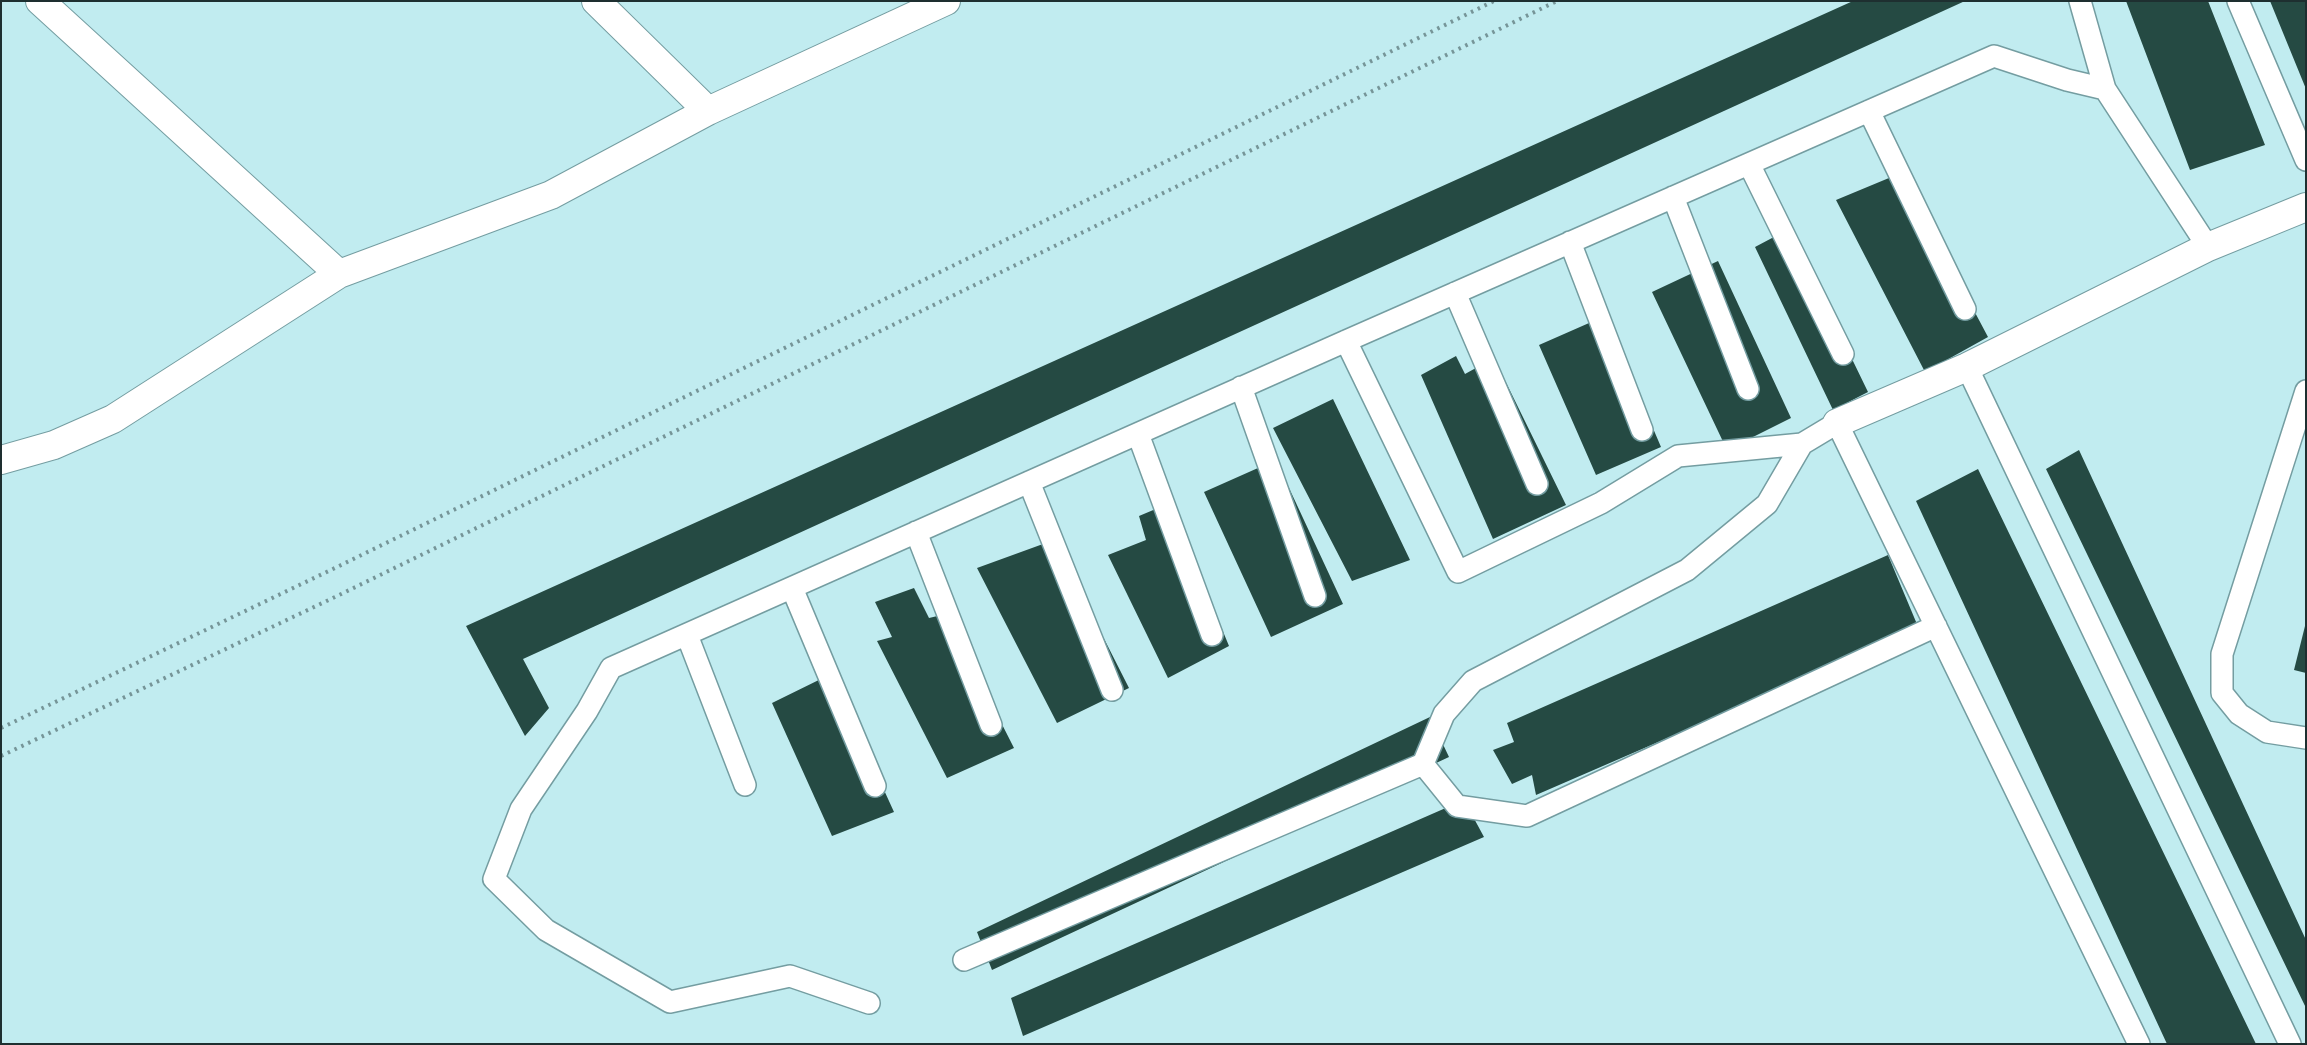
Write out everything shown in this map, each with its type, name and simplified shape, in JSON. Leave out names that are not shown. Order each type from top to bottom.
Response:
[{"type":"street","points":[[40,1],[339,274]]},
{"type":"street","points":[[596,1],[708,111]]},
{"type":"street","points":[[1,460],[54,446],[113,419],[339,274],[551,194],[708,111],[946,1]]},
{"type":"street","points":[[1837,423],[1967,367],[2208,247],[2306,207]]},
{"type":"lane","points":[[2080,1],[2105,89],[2208,247]]},
{"type":"lane","points":[[2238,1],[2306,160]]},
{"type":"lane","points":[[869,1003],[790,976],[670,1002],[546,930],[494,879],[521,809],[587,711],[611,668],[1346,341],[1994,56],[2067,80],[2105,89]]},
{"type":"lane","points":[[1869,111],[1965,309]]},
{"type":"lane","points":[[1749,164],[1843,354]]},
{"type":"lane","points":[[1673,197],[1748,389]]},
{"type":"lane","points":[[1570,242],[1642,430]]},
{"type":"lane","points":[[1455,293],[1537,484]]},
{"type":"lane","points":[[1346,341],[1458,572],[1601,503],[1678,456],[1802,444],[1837,423],[2138,1044]]},
{"type":"lane","points":[[1967,367],[2290,1044]]},
{"type":"lane","points":[[1240,388],[1315,596]]},
{"type":"lane","points":[[2306,391],[2222,654],[2222,693],[2239,714],[2267,732],[2306,738]]},
{"type":"lane","points":[[1138,434],[1212,635]]},
{"type":"lane","points":[[964,960],[1423,764],[1444,714],[1473,681],[1687,570],[1767,504],[1802,444]]},
{"type":"lane","points":[[1029,482],[1112,690]]},
{"type":"lane","points":[[916,532],[991,725]]},
{"type":"lane","points":[[792,588],[875,786]]},
{"type":"lane","points":[[1423,764],[1458,806],[1527,816],[1936,626]]},
{"type":"lane","points":[[687,635],[745,785]]},
{"type":"building","points":[[1853,1],[1965,1],[523,659],[549,708],[525,736],[466,626]]},
{"type":"building","points":[[2126,1],[2208,1],[2265,145],[2190,170]]},
{"type":"building","points":[[2270,1],[2306,1],[2306,89]]},
{"type":"building","points":[[1901,173],[1988,337],[1925,372],[1836,200]]},
{"type":"building","points":[[1789,229],[1868,392],[1833,410],[1755,247]]},
{"type":"building","points":[[1718,261],[1791,418],[1727,450],[1652,292]]},
{"type":"building","points":[[1605,316],[1661,447],[1596,475],[1539,345]]},
{"type":"building","points":[[1456,356],[1465,374],[1494,358],[1566,505],[1493,539],[1421,375]]},
{"type":"building","points":[[1333,399],[1410,560],[1352,581],[1273,428]]},
{"type":"building","points":[[2079,450],[2306,940],[2306,1008],[2046,469]]},
{"type":"building","points":[[1276,460],[1343,604],[1271,637],[1204,492]]},
{"type":"building","points":[[1978,469],[2256,1044],[2167,1044],[1916,501]]},
{"type":"building","points":[[1170,503],[1229,646],[1168,678],[1108,555],[1146,540],[1139,516]]},
{"type":"building","points":[[1054,540],[1129,688],[1057,723],[977,568]]},
{"type":"building","points":[[1888,555],[1919,629],[1536,795],[1532,775],[1512,784],[1493,750],[1514,742],[1507,723]]},
{"type":"building","points":[[914,588],[929,618],[946,614],[1014,748],[947,778],[877,641],[892,637],[875,602]]},
{"type":"building","points":[[2306,626],[2306,673],[2294,670]]},
{"type":"building","points":[[831,674],[894,812],[832,836],[772,703]]},
{"type":"building","points":[[1430,717],[1449,757],[992,970],[977,932]]},
{"type":"building","points":[[1464,800],[1484,837],[1023,1036],[1011,998]]},
{"type":"railway","points":[[1,728],[337,567],[1494,1]]},
{"type":"railway","points":[[1,756],[335,597],[1557,1]]}]
